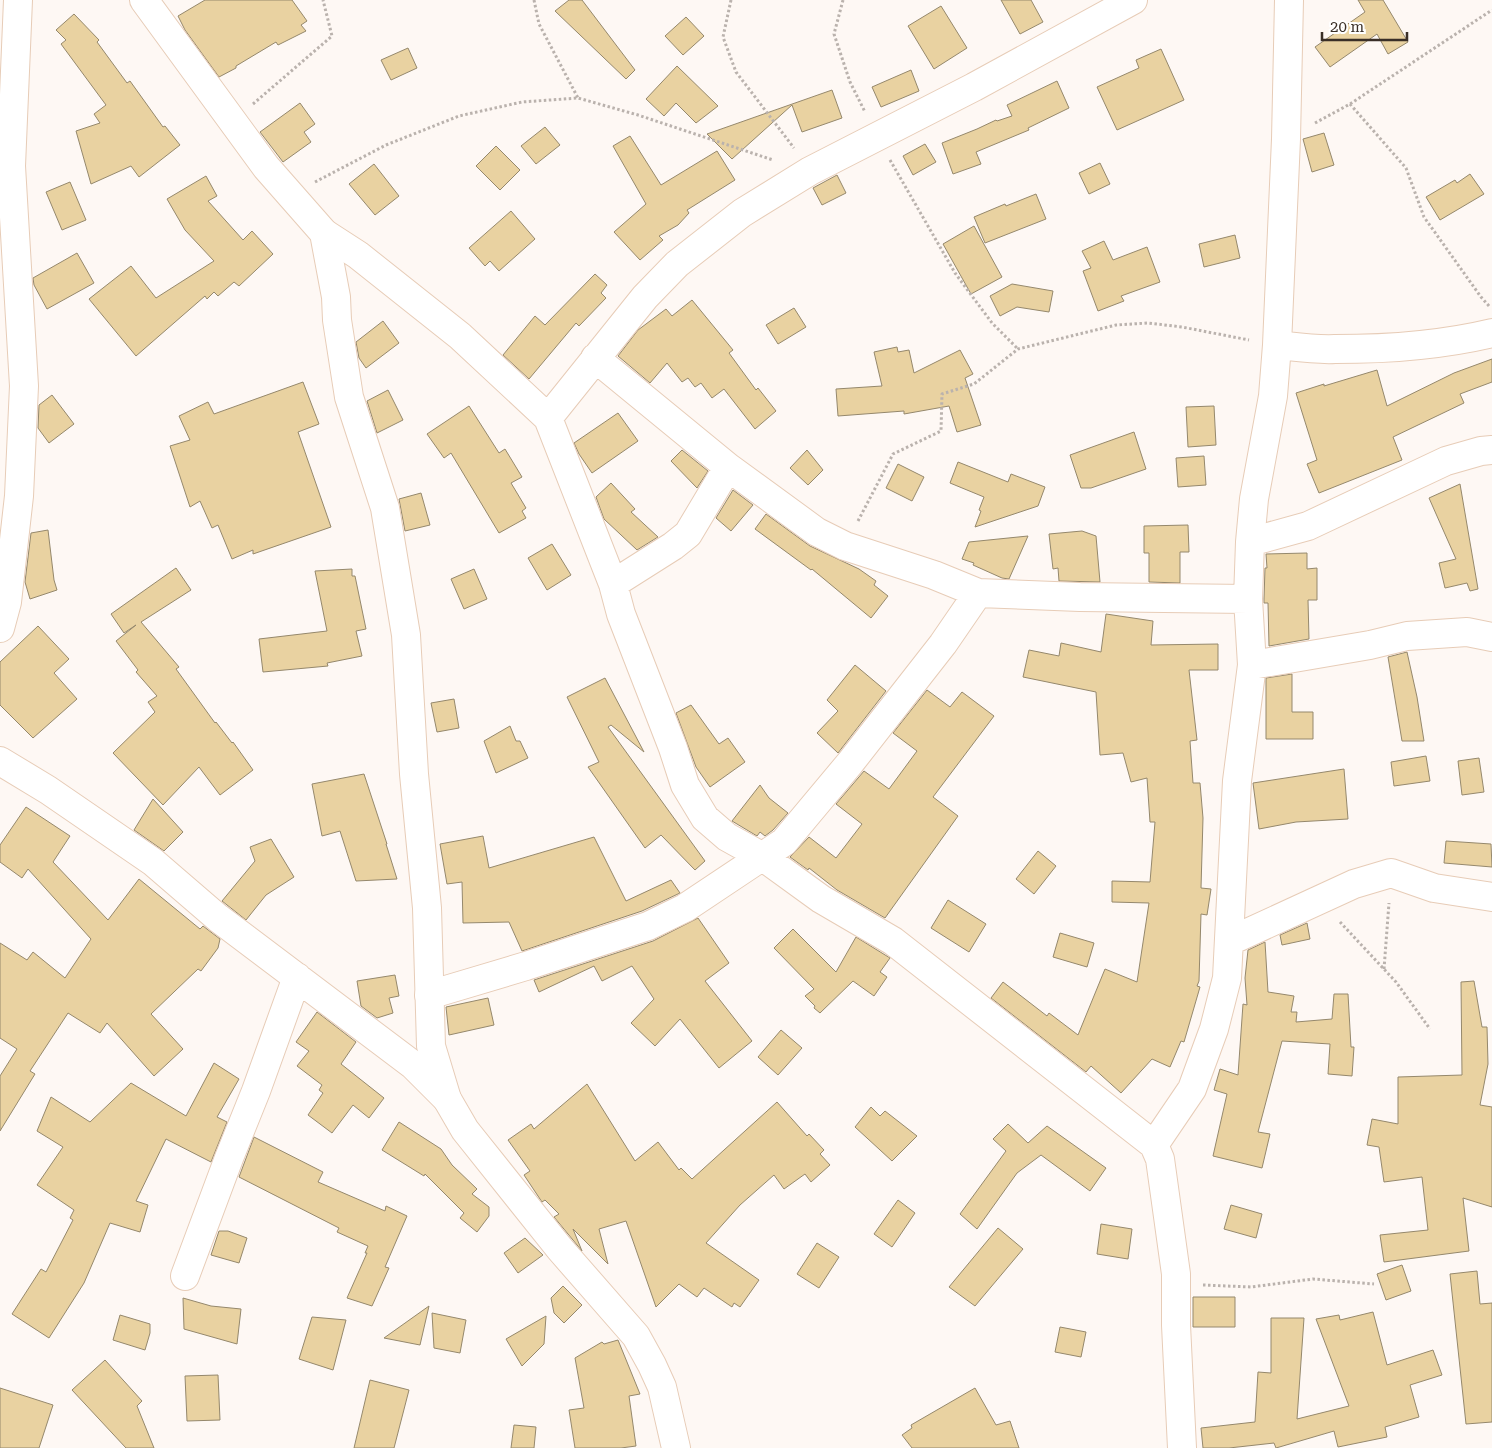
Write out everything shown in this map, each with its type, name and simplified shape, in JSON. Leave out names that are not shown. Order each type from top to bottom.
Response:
[{"type":"street","points":[[0,628],[7,602],[19,496],[24,386],[11,166],[18,0]]},
{"type":"street","points":[[144,0],[266,168],[324,233],[358,255],[460,336],[548,418],[613,584],[621,614],[673,748],[685,785],[706,818],[727,837],[763,857],[821,899],[893,941],[1154,1145],[1160,1159],[1176,1274],[1176,1325],[1182,1448]]},
{"type":"street","points":[[548,418],[645,296],[677,264],[742,213],[810,171],[974,87],[1133,0]]},
{"type":"street","points":[[1154,1145],[1192,1088],[1199,1073],[1214,1029],[1227,978],[1238,781],[1252,666],[1248,599],[1250,542],[1254,499],[1273,396],[1277,345],[1286,139],[1289,0]]},
{"type":"street","points":[[324,233],[336,297],[337,320],[349,397],[385,508],[406,635],[414,774],[427,908],[432,1046],[447,1098],[465,1130],[560,1249],[636,1336],[662,1387],[676,1448]]},
{"type":"street","points":[[1277,345],[1334,350],[1406,345],[1492,333]]},
{"type":"street","points":[[595,358],[728,467],[817,532],[845,546],[934,575],[978,593],[1080,598],[1248,599]]},
{"type":"street","points":[[1250,542],[1308,526],[1446,461],[1481,450],[1492,450]]},
{"type":"street","points":[[613,584],[673,546],[688,534],[728,467]]},
{"type":"street","points":[[429,995],[648,926],[685,908],[784,842],[850,763],[943,644],[978,593]]},
{"type":"street","points":[[1252,666],[1370,645],[1407,636],[1467,632],[1492,637]]},
{"type":"street","points":[[0,760],[48,790],[153,862],[218,918],[412,1065],[447,1098]]},
{"type":"street","points":[[1230,941],[1354,884],[1391,873],[1434,888],[1492,897]]},
{"type":"street","points":[[185,1276],[228,1158],[256,1091],[297,977]]},
{"type":"path","points":[[232,121],[276,86],[332,36],[323,0]]},
{"type":"path","points":[[534,0],[539,24],[578,98]]},
{"type":"path","points":[[731,0],[723,37],[736,72],[810,171]]},
{"type":"path","points":[[843,0],[834,34],[850,82],[878,137],[955,274],[992,323],[1018,349]]},
{"type":"path","points":[[1286,139],[1350,104],[1492,10]]},
{"type":"path","points":[[289,195],[386,145],[459,116],[522,102],[578,98],[638,115],[716,142],[810,171]]},
{"type":"path","points":[[1350,104],[1406,168],[1424,217],[1492,309]]},
{"type":"path","points":[[845,546],[893,454],[941,431],[942,394],[974,384],[1018,349],[1116,326],[1148,323],[1182,327],[1277,345]]},
{"type":"path","points":[[1384,970],[1391,873]]},
{"type":"path","points":[[1319,900],[1407,996],[1430,1028]]},
{"type":"path","points":[[1176,1274],[1190,1283],[1200,1285],[1251,1287],[1313,1279],[1374,1284]]},
{"type":"building","points":[[205,0],[292,0],[307,21],[301,25],[306,31],[278,45],[276,42],[219,77],[185,30],[178,16]]},
{"type":"building","points":[[569,0],[582,0],[635,70],[626,79],[555,11]]},
{"type":"building","points":[[1001,0],[1031,0],[1043,22],[1020,34]]},
{"type":"building","points":[[1358,0],[1383,0],[1408,42],[1388,54],[1377,34],[1330,67],[1315,47],[1365,12]]},
{"type":"building","points":[[941,6],[967,48],[934,69],[908,26]]},
{"type":"building","points":[[74,14],[99,40],[97,42],[127,83],[130,81],[163,127],[165,126],[180,145],[139,177],[131,166],[91,184],[76,131],[100,123],[94,114],[106,105],[61,44],[66,40],[56,30]]},
{"type":"building","points":[[686,17],[704,36],[683,55],[665,36]]},
{"type":"building","points":[[408,48],[417,68],[391,80],[381,60]]},
{"type":"building","points":[[1161,49],[1184,100],[1117,130],[1097,87],[1139,68],[1136,60]]},
{"type":"building","points":[[677,66],[718,106],[696,123],[676,103],[664,116],[646,99]]},
{"type":"building","points":[[911,70],[919,91],[881,107],[872,87]]},
{"type":"building","points":[[1057,81],[1069,108],[1028,128],[1029,130],[976,152],[981,164],[953,174],[942,143],[996,120],[1012,116],[1007,105]]},
{"type":"building","points":[[832,90],[842,118],[802,132],[792,105],[732,159],[707,134]]},
{"type":"building","points":[[300,103],[315,124],[304,132],[311,142],[283,162],[260,132]]},
{"type":"building","points":[[545,127],[560,145],[536,164],[521,146]]},
{"type":"building","points":[[1324,133],[1334,165],[1312,172],[1303,139]]},
{"type":"building","points":[[630,136],[661,185],[717,151],[735,180],[687,210],[689,213],[678,225],[659,236],[663,240],[640,260],[614,232],[646,204],[613,146]]},
{"type":"building","points":[[925,144],[936,162],[913,175],[903,156]]},
{"type":"building","points":[[496,146],[520,170],[500,190],[476,166]]},
{"type":"building","points":[[1100,163],[1110,184],[1089,194],[1079,173]]},
{"type":"building","points":[[374,164],[399,196],[375,215],[349,184]]},
{"type":"building","points":[[1470,174],[1484,194],[1440,220],[1426,197],[1455,180],[1457,183]]},
{"type":"building","points":[[837,175],[846,193],[822,205],[813,188]]},
{"type":"building","points":[[206,176],[217,196],[208,201],[243,240],[252,231],[273,254],[239,286],[234,282],[218,296],[214,292],[207,299],[205,296],[136,356],[89,299],[131,266],[156,298],[214,261],[185,230],[167,199]]},
{"type":"building","points":[[70,182],[86,220],[62,230],[46,192]]},
{"type":"building","points":[[1036,194],[1046,219],[985,243],[974,217]]},
{"type":"building","points":[[511,211],[535,239],[499,271],[490,261],[485,266],[469,248]]},
{"type":"building","points":[[974,226],[1002,277],[971,294],[943,244]]},
{"type":"building","points":[[1235,235],[1240,258],[1204,267],[1199,244]]},
{"type":"building","points":[[1104,241],[1113,260],[1147,247],[1160,282],[1121,296],[1124,301],[1098,311],[1083,271],[1091,268],[1082,251]]},
{"type":"building","points":[[77,253],[94,283],[47,309],[34,285],[33,278]]},
{"type":"building","points":[[595,274],[607,285],[601,293],[606,298],[579,326],[576,323],[529,379],[503,355],[535,316],[545,325]]},
{"type":"building","points":[[1012,284],[1053,291],[1049,312],[1017,307],[1000,316],[990,296]]},
{"type":"building","points":[[692,300],[733,350],[729,353],[756,390],[758,388],[776,411],[755,429],[724,389],[712,398],[701,383],[695,387],[688,378],[682,382],[667,363],[650,383],[618,356],[638,330],[666,309],[672,316]]},
{"type":"building","points":[[794,308],[806,327],[778,344],[766,325]]},
{"type":"building","points":[[383,321],[399,343],[366,368],[359,358],[356,342]]},
{"type":"building","points":[[897,347],[898,352],[909,350],[914,373],[960,350],[973,374],[965,378],[981,425],[957,432],[949,406],[904,414],[904,411],[838,416],[836,389],[882,386],[874,352]]},
{"type":"building","points":[[1492,359],[1492,382],[1460,394],[1464,403],[1393,437],[1402,460],[1319,493],[1307,464],[1317,460],[1296,393],[1377,370],[1387,406],[1454,373]]},
{"type":"building","points":[[303,382],[319,424],[298,432],[331,527],[253,554],[253,550],[232,559],[218,525],[212,528],[200,501],[190,507],[170,446],[190,440],[179,416],[208,402],[214,414]]},
{"type":"building","points":[[388,390],[403,420],[377,433],[367,401]]},
{"type":"building","points":[[52,395],[74,424],[49,443],[38,428],[39,405]]},
{"type":"building","points":[[469,406],[499,453],[505,449],[522,477],[511,483],[526,508],[522,511],[526,518],[499,533],[451,453],[444,458],[427,434]]},
{"type":"building","points":[[1214,406],[1216,445],[1188,447],[1186,407]]},
{"type":"building","points":[[618,413],[638,441],[592,473],[574,443]]},
{"type":"building","points":[[1134,432],[1146,469],[1091,488],[1081,488],[1070,455]]},
{"type":"building","points":[[682,450],[708,471],[697,488],[671,461]]},
{"type":"building","points":[[807,450],[823,470],[808,485],[790,468]]},
{"type":"building","points":[[1204,456],[1206,485],[1178,487],[1176,458]]},
{"type":"building","points":[[958,462],[1008,482],[1011,474],[1045,487],[1038,506],[975,527],[984,497],[950,483]]},
{"type":"building","points":[[898,464],[924,477],[912,501],[886,488]]},
{"type":"building","points":[[611,483],[635,509],[631,512],[658,537],[637,550],[604,519],[596,497]]},
{"type":"building","points":[[1460,484],[1478,589],[1470,591],[1467,583],[1445,588],[1439,563],[1456,559],[1429,498]]},
{"type":"building","points":[[733,490],[753,505],[731,531],[716,518]]},
{"type":"building","points":[[421,493],[430,525],[405,531],[399,499]]},
{"type":"building","points":[[766,514],[810,546],[859,569],[876,581],[874,585],[888,596],[871,618],[812,569],[755,529]]},
{"type":"building","points":[[1188,525],[1189,552],[1180,552],[1180,583],[1149,582],[1149,553],[1144,553],[1144,526]]},
{"type":"building","points":[[48,530],[57,590],[30,599],[25,582],[31,533]]},
{"type":"building","points":[[1082,531],[1096,536],[1100,582],[1059,581],[1058,568],[1053,569],[1049,534]]},
{"type":"building","points":[[1028,536],[1009,579],[1002,578],[973,565],[974,563],[962,559],[969,542]]},
{"type":"building","points":[[552,544],[571,575],[547,590],[528,558]]},
{"type":"building","points":[[1307,553],[1307,569],[1317,568],[1317,600],[1308,600],[1309,639],[1269,646],[1268,603],[1264,603],[1265,568],[1267,568],[1266,554]]},
{"type":"building","points":[[176,568],[191,590],[141,622],[179,667],[176,669],[215,723],[233,742],[253,770],[220,795],[199,767],[163,805],[113,753],[155,712],[148,702],[157,696],[136,672],[138,670],[116,641],[136,625],[124,633],[111,614]]},
{"type":"building","points":[[352,569],[352,576],[355,576],[366,629],[356,631],[362,656],[327,663],[328,666],[263,672],[259,639],[327,631],[315,571]]},
{"type":"building","points":[[474,569],[487,599],[464,609],[451,579]]},
{"type":"building","points":[[1106,614],[1153,621],[1151,645],[1218,644],[1218,670],[1189,670],[1197,740],[1190,741],[1193,783],[1200,783],[1203,818],[1201,888],[1211,889],[1207,915],[1201,914],[1199,981],[1197,986],[1200,987],[1184,1042],[1181,1041],[1170,1067],[1152,1059],[1121,1093],[1091,1066],[1086,1072],[991,998],[1003,982],[1047,1016],[1049,1013],[1078,1035],[1105,969],[1137,982],[1149,903],[1112,902],[1112,881],[1150,882],[1155,822],[1150,822],[1147,778],[1131,782],[1123,753],[1100,755],[1096,692],[1023,677],[1029,650],[1059,656],[1061,643],[1101,652]]},
{"type":"building","points":[[38,626],[69,659],[54,673],[77,699],[33,738],[0,705],[0,662]]},
{"type":"building","points":[[1407,652],[1424,741],[1402,741],[1388,657]]},
{"type":"building","points":[[855,665],[886,691],[838,753],[817,733],[838,711],[827,700]]},
{"type":"building","points":[[1292,674],[1292,712],[1313,712],[1313,739],[1266,739],[1266,678]]},
{"type":"building","points":[[605,678],[644,752],[611,725],[608,727],[705,861],[695,870],[661,835],[645,848],[588,767],[599,762],[567,697]]},
{"type":"building","points":[[927,690],[950,707],[962,692],[994,716],[933,797],[958,816],[885,918],[837,890],[809,868],[808,870],[790,857],[809,837],[836,858],[862,824],[836,804],[864,771],[889,789],[917,751],[893,733]]},
{"type":"building","points":[[454,699],[459,728],[437,732],[431,703]]},
{"type":"building","points":[[691,705],[719,744],[728,738],[745,762],[710,787],[696,767],[676,713]]},
{"type":"building","points":[[510,726],[516,741],[520,741],[528,758],[496,773],[484,741]]},
{"type":"building","points":[[1426,756],[1430,781],[1394,786],[1391,762]]},
{"type":"building","points":[[1479,758],[1484,792],[1462,795],[1458,761]]},
{"type":"building","points":[[1344,769],[1348,819],[1296,822],[1259,829],[1253,783]]},
{"type":"building","points":[[364,774],[397,879],[356,881],[340,831],[322,836],[312,784]]},
{"type":"building","points":[[760,785],[769,798],[788,813],[765,836],[760,832],[757,836],[732,821]]},
{"type":"building","points":[[153,799],[183,832],[164,851],[134,830]]},
{"type":"building","points":[[26,807],[70,836],[53,862],[108,920],[139,879],[200,929],[203,926],[220,939],[218,948],[201,971],[198,969],[151,1014],[183,1049],[154,1076],[107,1023],[100,1033],[68,1013],[30,1071],[35,1074],[0,1131],[0,1076],[17,1049],[0,1038],[0,943],[27,960],[33,952],[65,978],[91,939],[28,869],[22,878],[0,862],[0,845]]},
{"type":"building","points":[[483,836],[489,868],[594,837],[626,901],[671,880],[680,893],[642,911],[522,951],[509,922],[463,923],[462,882],[447,884],[440,844]]},
{"type":"building","points":[[271,839],[294,877],[266,895],[246,920],[222,901],[255,861],[250,847]]},
{"type":"building","points":[[1446,841],[1491,844],[1492,867],[1444,863]]},
{"type":"building","points":[[1038,851],[1056,866],[1034,894],[1016,879]]},
{"type":"building","points":[[948,900],[986,924],[969,952],[931,928]]},
{"type":"building","points":[[698,918],[729,963],[705,981],[752,1041],[719,1068],[680,1019],[655,1046],[631,1023],[654,999],[632,966],[602,981],[594,966],[539,992],[534,980],[653,941]]},
{"type":"building","points":[[1307,923],[1310,939],[1282,945],[1280,935]]},
{"type":"building","points":[[793,929],[836,972],[856,937],[890,958],[880,972],[887,977],[874,996],[853,981],[820,1013],[805,996],[814,989],[774,948]]},
{"type":"building","points":[[1060,933],[1094,943],[1087,967],[1053,957]]},
{"type":"building","points":[[1265,942],[1268,992],[1294,996],[1291,1012],[1297,1012],[1296,1022],[1332,1019],[1334,994],[1348,994],[1351,1047],[1354,1047],[1352,1076],[1328,1074],[1330,1044],[1282,1041],[1258,1132],[1270,1134],[1262,1168],[1213,1156],[1227,1094],[1214,1090],[1220,1069],[1238,1075],[1243,1004],[1247,1005],[1245,978],[1248,950]]},
{"type":"building","points":[[395,975],[399,996],[389,998],[393,1013],[377,1018],[361,1006],[357,981]]},
{"type":"building","points":[[1474,981],[1482,1027],[1487,1027],[1488,1064],[1480,1105],[1492,1107],[1492,1207],[1463,1198],[1469,1251],[1384,1262],[1380,1235],[1428,1230],[1422,1177],[1384,1182],[1379,1147],[1367,1145],[1372,1119],[1398,1124],[1398,1077],[1462,1075],[1461,982]]},
{"type":"building","points":[[488,998],[494,1025],[449,1035],[446,1007]]},
{"type":"building","points":[[317,1012],[356,1042],[341,1064],[384,1098],[369,1118],[353,1105],[332,1133],[308,1115],[323,1093],[319,1090],[322,1085],[297,1066],[309,1051],[296,1042]]},
{"type":"building","points":[[781,1030],[802,1048],[778,1075],[758,1057]]},
{"type":"building","points":[[214,1063],[239,1079],[217,1117],[227,1122],[211,1162],[166,1139],[136,1201],[148,1205],[140,1232],[110,1223],[84,1283],[49,1338],[12,1314],[41,1269],[46,1272],[73,1220],[70,1218],[74,1210],[37,1185],[63,1147],[37,1131],[51,1097],[90,1122],[131,1083],[186,1116]]},
{"type":"building","points":[[587,1084],[635,1161],[658,1142],[679,1170],[681,1168],[692,1179],[777,1102],[807,1136],[809,1134],[824,1150],[820,1154],[830,1165],[811,1182],[805,1174],[784,1189],[774,1175],[740,1205],[706,1243],[759,1280],[740,1307],[734,1303],[732,1307],[704,1288],[697,1297],[679,1284],[656,1307],[626,1221],[599,1229],[608,1264],[573,1229],[582,1251],[554,1217],[559,1214],[545,1200],[542,1202],[524,1175],[530,1171],[508,1140],[531,1124],[534,1129]]},
{"type":"building","points":[[871,1107],[880,1116],[885,1111],[917,1136],[892,1161],[855,1127]]},
{"type":"building","points":[[399,1122],[441,1149],[452,1165],[477,1189],[472,1194],[489,1207],[489,1216],[477,1232],[460,1218],[464,1213],[425,1174],[424,1176],[382,1150]]},
{"type":"building","points":[[1008,1124],[1028,1143],[1047,1126],[1106,1168],[1090,1191],[1041,1155],[1017,1173],[977,1229],[960,1214],[1006,1151],[993,1139]]},
{"type":"building","points":[[254,1137],[323,1172],[318,1182],[385,1211],[386,1206],[407,1216],[385,1267],[389,1268],[372,1306],[347,1298],[367,1253],[365,1253],[368,1246],[337,1232],[339,1228],[239,1177]]},
{"type":"building","points":[[898,1200],[915,1213],[892,1247],[874,1234]]},
{"type":"building","points":[[1231,1205],[1262,1214],[1256,1238],[1224,1229]]},
{"type":"building","points":[[1101,1224],[1132,1229],[1128,1259],[1097,1254]]},
{"type":"building","points":[[998,1228],[1023,1249],[975,1306],[949,1287]]},
{"type":"building","points":[[219,1231],[228,1231],[247,1238],[239,1263],[211,1255]]},
{"type":"building","points":[[525,1238],[543,1255],[518,1273],[504,1253]]},
{"type":"building","points":[[817,1243],[839,1257],[819,1288],[797,1274]]},
{"type":"building","points":[[1402,1265],[1411,1291],[1386,1300],[1377,1274]]},
{"type":"building","points":[[1477,1271],[1480,1304],[1492,1303],[1492,1422],[1466,1424],[1450,1274]]},
{"type":"building","points":[[563,1286],[582,1305],[564,1323],[554,1313],[551,1298]]},
{"type":"building","points":[[1193,1297],[1235,1297],[1235,1327],[1193,1327]]},
{"type":"building","points":[[183,1298],[211,1306],[241,1309],[237,1344],[184,1329]]},
{"type":"building","points":[[429,1306],[420,1345],[384,1338]]},
{"type":"building","points":[[1373,1312],[1387,1365],[1433,1350],[1442,1375],[1410,1385],[1419,1417],[1385,1427],[1387,1437],[1338,1447],[1334,1431],[1276,1448],[1274,1443],[1229,1448],[1203,1448],[1201,1428],[1255,1422],[1258,1372],[1271,1373],[1271,1318],[1304,1318],[1297,1419],[1349,1406],[1316,1319],[1339,1315],[1340,1320]]},
{"type":"building","points":[[432,1313],[466,1320],[460,1353],[434,1348]]},
{"type":"building","points":[[120,1315],[150,1324],[150,1333],[145,1350],[113,1340]]},
{"type":"building","points":[[546,1316],[544,1344],[522,1366],[506,1339]]},
{"type":"building","points":[[312,1317],[346,1320],[333,1370],[299,1359]]},
{"type":"building","points":[[1060,1327],[1086,1332],[1081,1357],[1055,1352]]},
{"type":"building","points":[[618,1340],[640,1394],[629,1396],[636,1446],[621,1448],[575,1448],[569,1410],[584,1408],[575,1358],[602,1342],[604,1344]]},
{"type":"building","points":[[105,1360],[142,1401],[137,1406],[154,1448],[126,1448],[72,1390]]},
{"type":"building","points":[[218,1375],[220,1420],[187,1421],[185,1376]]},
{"type":"building","points":[[370,1380],[409,1390],[394,1448],[354,1448]]},
{"type":"building","points":[[0,1388],[53,1405],[39,1448],[0,1448]]},
{"type":"building","points":[[975,1388],[996,1425],[1010,1421],[1019,1448],[912,1448],[902,1435],[912,1428],[911,1425]]},
{"type":"building","points":[[514,1425],[536,1427],[534,1448],[511,1448]]}]
